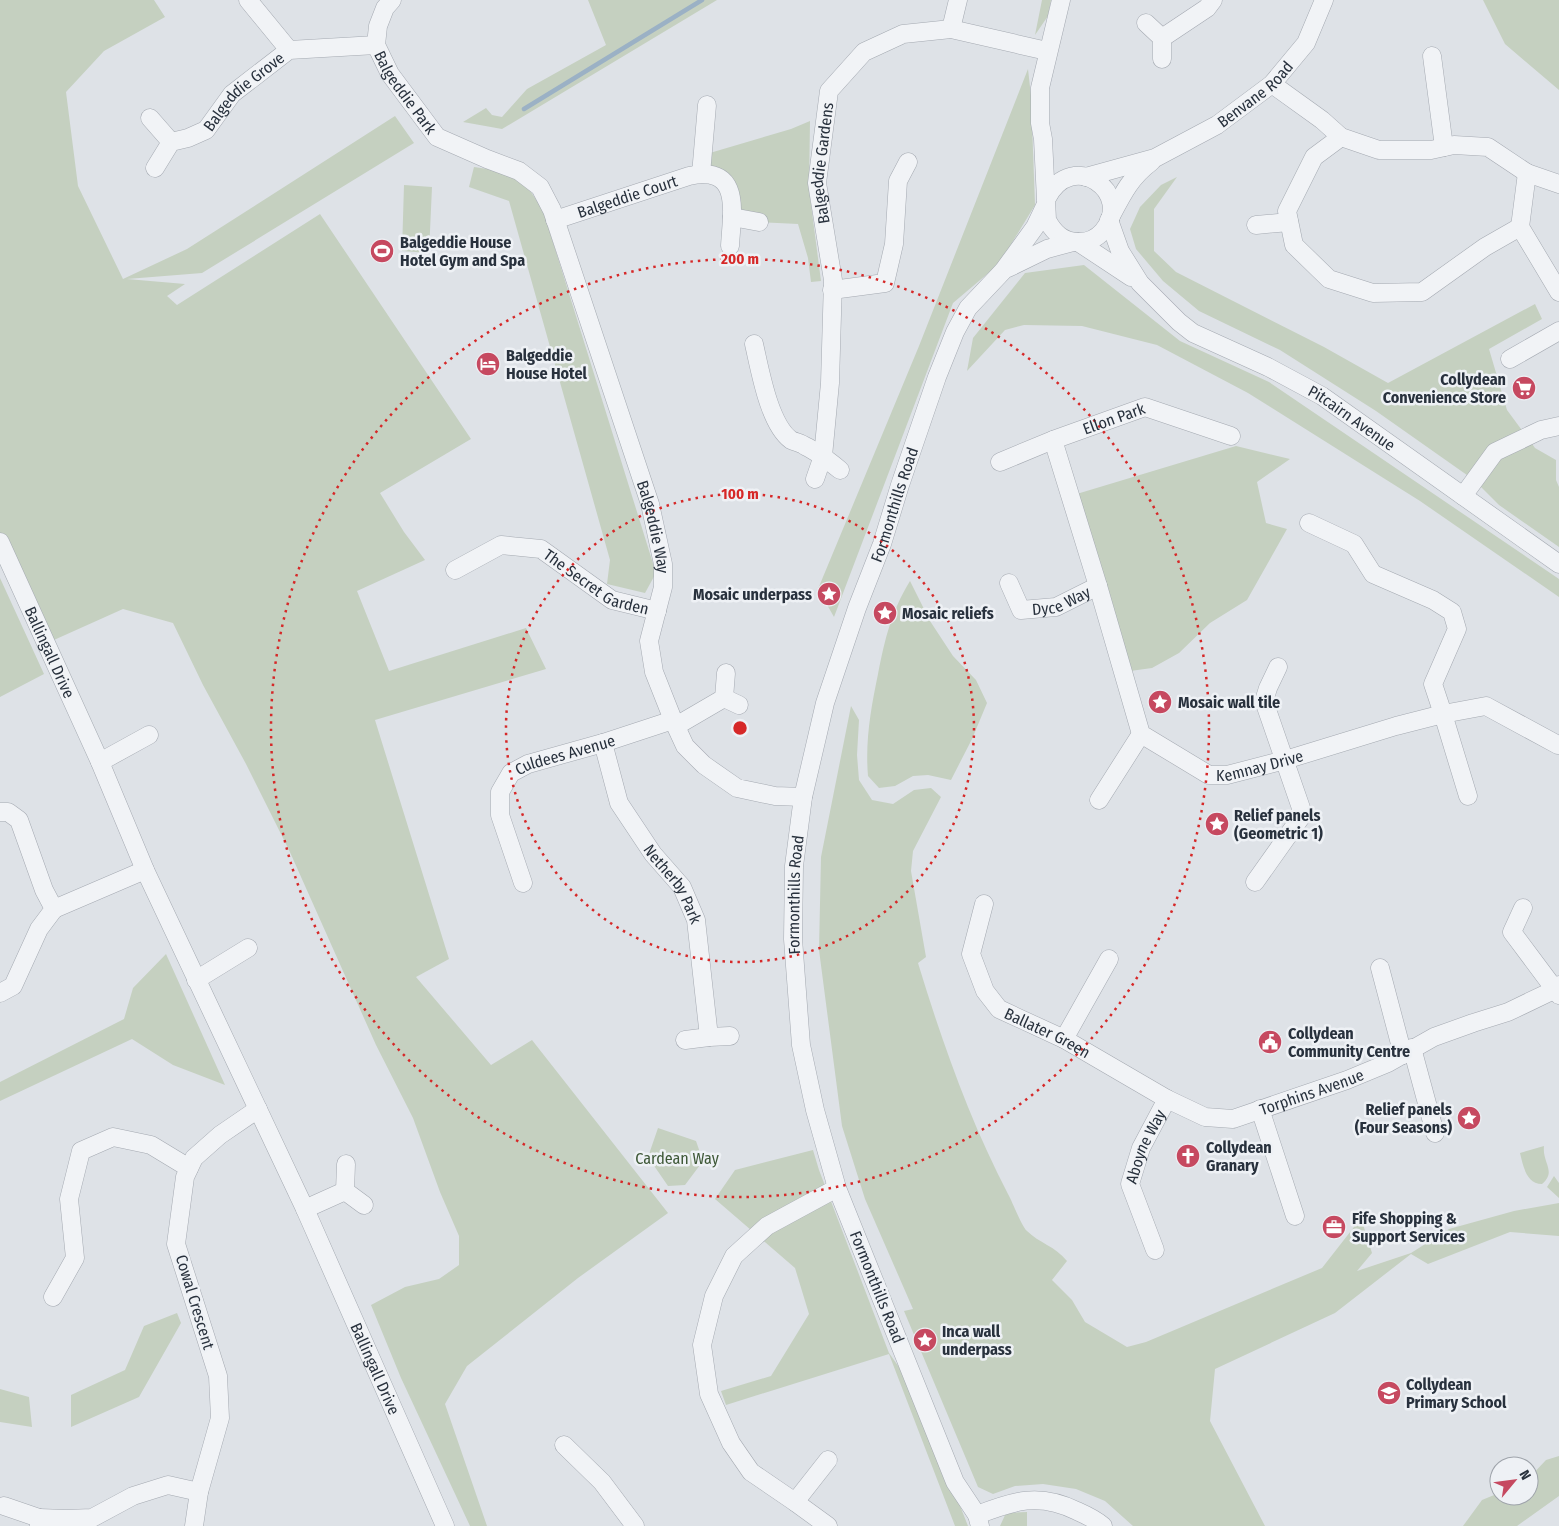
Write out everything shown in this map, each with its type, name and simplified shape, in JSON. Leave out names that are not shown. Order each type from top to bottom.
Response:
[{"type":"street","name":"Balgeddie Grove","points":[[248,0],[289,50]]},
{"type":"street","name":"Balgeddie Park","points":[[392,0],[385,8],[378,26],[376,44],[390,74],[437,137],[519,171],[540,187],[553,215]]},
{"type":"street","points":[[950,29],[958,0]]},
{"type":"street","points":[[1043,139],[1047,220],[1052,229],[1060,237],[1076,242],[1090,240],[1100,235],[1110,218],[1112,204],[1108,194],[1092,178],[1060,168],[1053,161],[1048,154],[1040,123],[1040,88],[1061,0]]},
{"type":"street","points":[[1162,38],[1207,8],[1213,0]]},
{"type":"street","name":"Benvane Road","points":[[1110,218],[1130,181],[1141,169],[1155,158],[1217,125],[1272,84],[1306,43],[1324,0]]},
{"type":"street","points":[[1146,23],[1162,38],[1162,59]]},
{"type":"street","name":"Balgeddie Gardens","points":[[815,479],[823,456],[830,383],[833,280],[817,183],[829,91],[864,52],[903,34],[950,29],[1048,51]]},
{"type":"street","name":"Balgeddie Grove","points":[[171,142],[188,138],[206,130],[232,94],[289,50],[376,44]]},
{"type":"street","points":[[1432,56],[1444,147]]},
{"type":"street","points":[[1272,84],[1322,120],[1341,137],[1379,150],[1431,150],[1454,145],[1488,147],[1527,173],[1559,184]]},
{"type":"street","points":[[706,105],[701,174],[711,174],[727,184],[732,198],[730,246]]},
{"type":"street","points":[[150,118],[171,142],[155,168]]},
{"type":"street","points":[[1341,137],[1314,157],[1287,211],[1294,245],[1329,279],[1373,293],[1422,292],[1485,247],[1520,227]]},
{"type":"street","name":"Benvane Road","points":[[1081,176],[1155,158]]},
{"type":"street","points":[[832,290],[884,283],[894,244],[898,181],[908,162]]},
{"type":"street","points":[[1527,173],[1520,227],[1559,292]]},
{"type":"street","name":"Balgeddie Court","points":[[553,215],[701,174]]},
{"type":"street","points":[[1046,202],[1052,189],[1059,181],[1081,176]]},
{"type":"street","name":"Formonthills Road","points":[[979,1521],[956,1482],[837,1188],[815,1110],[801,1045],[793,930],[794,866],[803,797],[825,703],[857,608],[882,544],[936,378],[955,332],[968,308],[1003,271],[1034,227],[1046,202]]},
{"type":"street","name":"Balgeddie Way","points":[[553,215],[650,504],[663,564],[662,586],[649,641],[654,672],[674,723],[685,746],[704,766],[737,788],[775,796],[803,797]]},
{"type":"street","points":[[732,218],[759,222]]},
{"type":"street","name":"Pitcairn Avenue","points":[[1110,218],[1120,251],[1140,283]]},
{"type":"street","points":[[1256,226],[1289,222]]},
{"type":"street","name":"Formonthills Road","points":[[1003,271],[1047,249],[1076,242]]},
{"type":"street","name":"Pitcairn Avenue","points":[[1076,242],[1140,283],[1179,322],[1193,333],[1268,367],[1322,396],[1559,564]]},
{"type":"street","points":[[1510,360],[1559,331]]},
{"type":"street","points":[[754,344],[764,388],[781,430],[792,440],[823,456],[840,470]]},
{"type":"street","name":"Ellon Park","points":[[1000,462],[1145,406],[1231,436]]},
{"type":"street","points":[[1463,496],[1495,452],[1541,430],[1559,426]]},
{"type":"street","points":[[1053,440],[1141,734],[1099,800]]},
{"type":"street","points":[[1310,523],[1354,544],[1373,574],[1433,600],[1452,612],[1457,629],[1433,684],[1468,796]]},
{"type":"street","name":"Ballingall Drive","points":[[0,542],[100,762],[145,870],[305,1209],[445,1526]]},
{"type":"street","name":"The Secret Garden","points":[[455,570],[501,545],[541,549],[612,600],[657,611]]},
{"type":"street","name":"Dyce Way","points":[[1009,582],[1021,610],[1056,607],[1098,586]]},
{"type":"street","points":[[1255,882],[1301,817],[1301,808],[1264,701],[1278,667]]},
{"type":"street","name":"Culdees Avenue","points":[[523,883],[500,815],[500,792],[511,773],[528,764],[674,723],[731,702],[726,673]]},
{"type":"street","name":"Kemnay Drive","points":[[1141,734],[1208,774],[1227,775],[1285,760],[1396,726],[1443,714],[1486,706],[1559,746]]},
{"type":"street","points":[[100,762],[149,735]]},
{"type":"street","name":"Netherby Park","points":[[603,743],[619,803],[653,854],[682,887],[696,920],[709,1037]]},
{"type":"street","points":[[0,812],[8,812],[19,820],[44,890],[54,908]]},
{"type":"street","points":[[0,994],[13,986],[39,929],[54,908],[145,870]]},
{"type":"street","name":"Ballater Green","points":[[984,904],[971,954],[985,991],[999,1009],[1064,1039],[1167,1099]]},
{"type":"street","points":[[1523,908],[1512,932],[1558,990]]},
{"type":"street","points":[[196,980],[248,948]]},
{"type":"street","points":[[1064,1039],[1108,959]]},
{"type":"street","points":[[1380,968],[1435,1133]]},
{"type":"street","name":"Torphins Avenue","points":[[1167,1099],[1205,1117],[1233,1119],[1347,1080],[1450,1031],[1508,1012],[1558,990]]},
{"type":"street","points":[[685,1040],[730,1036]]},
{"type":"street","name":"Aboyne Way","points":[[1155,1250],[1130,1184],[1141,1148],[1167,1099]]},
{"type":"street","name":"Cowal Crescent","points":[[194,1526],[198,1492],[220,1418],[218,1376],[176,1244],[186,1177],[194,1158],[220,1135],[258,1109]]},
{"type":"street","points":[[1260,1109],[1295,1216]]},
{"type":"street","points":[[53,1297],[75,1258],[69,1200],[81,1151],[113,1137],[151,1145],[189,1168]]},
{"type":"street","points":[[345,1191],[346,1164]]},
{"type":"street","points":[[828,1526],[750,1472],[730,1443],[708,1394],[702,1345],[714,1296],[734,1256],[767,1226],[837,1188]]},
{"type":"street","points":[[305,1209],[345,1191]]},
{"type":"street","points":[[345,1191],[364,1205]]},
{"type":"street","points":[[564,1445],[602,1482],[635,1526]]},
{"type":"street","points":[[795,1502],[828,1460]]},
{"type":"street","points":[[4,1506],[39,1522],[92,1518],[133,1496],[168,1485],[198,1492]]},
{"type":"street","points":[[979,1521],[1007,1503],[1039,1499],[1067,1506],[1096,1520],[1103,1526]]},
{"type":"green space","points":[[0,0],[154,0],[165,17],[104,51],[66,92],[78,186],[123,279],[187,249],[395,116],[414,143],[202,273],[127,279],[185,284],[167,296],[177,305],[320,214],[471,439],[380,493],[404,532],[425,560],[357,591],[389,671],[526,628],[546,669],[375,720],[449,959],[416,977],[491,1065],[532,1040],[668,1213],[578,1278],[467,1366],[445,1404],[487,1526],[470,1526],[401,1378],[371,1305],[405,1287],[439,1279],[459,1265],[459,1236],[440,1192],[413,1118],[376,1045],[289,850],[173,623],[123,609],[45,644],[0,542]]},
{"type":"green space","points":[[588,0],[717,0],[502,129],[463,122],[486,108],[492,115],[502,117],[527,89],[606,45]]},
{"type":"green space","points":[[1042,0],[1051,0],[1048,16],[1035,35]]},
{"type":"green space","points":[[1483,0],[1559,0],[1559,90],[1505,44]]},
{"type":"green space","points":[[1028,69],[1031,96],[1035,205],[999,264],[953,303],[834,617],[818,589],[919,346]]},
{"type":"green space","points":[[810,121],[809,189],[821,281],[811,282],[808,258],[798,224],[759,222],[732,217],[703,155],[791,129]]},
{"type":"green space","points":[[474,167],[501,171],[525,183],[543,210],[656,573],[645,593],[607,584],[610,560],[509,201],[469,187]]},
{"type":"green space","points":[[1177,177],[1154,209],[1154,251],[1176,272],[1324,347],[1388,383],[1535,304],[1542,319],[1489,349],[1507,410],[1535,448],[1556,460],[1556,480],[1559,487],[1559,547],[1499,505],[1474,480],[1376,411],[1280,350],[1199,311],[1163,281],[1136,249],[1130,229],[1140,207],[1161,185]]},
{"type":"green space","points":[[404,185],[432,187],[429,253],[402,251]]},
{"type":"green space","points":[[1084,265],[1180,341],[1269,382],[1559,579],[1559,597],[1420,501],[1248,393],[1157,345],[1082,326],[1024,325],[1005,330],[967,371],[973,338],[1025,273]]},
{"type":"green space","points":[[1236,446],[1290,459],[1257,482],[1266,523],[1287,529],[1247,600],[1210,623],[1179,653],[1152,668],[1123,672],[1070,496]]},
{"type":"green space","points":[[0,578],[44,674],[0,697]]},
{"type":"green space","points":[[910,581],[930,621],[953,656],[976,680],[987,703],[972,739],[951,780],[928,775],[913,776],[895,786],[879,788],[868,776],[867,750],[871,712],[889,626],[903,592]]},
{"type":"green space","points":[[851,706],[859,720],[857,755],[859,780],[872,800],[893,804],[914,790],[931,788],[941,797],[913,851],[911,871],[926,957],[918,963],[958,1081],[994,1166],[1027,1231],[1067,1261],[1052,1280],[1072,1300],[1085,1322],[1127,1347],[1146,1342],[1322,1268],[1361,1218],[1372,1253],[1357,1271],[1411,1253],[1449,1229],[1514,1211],[1559,1203],[1559,1236],[1510,1232],[1428,1264],[1411,1254],[1335,1313],[1215,1369],[1210,1421],[1265,1526],[1133,1526],[1105,1501],[1076,1489],[1043,1484],[1015,1486],[993,1494],[978,1487],[904,1311],[913,1309],[865,1199],[842,1126],[819,950],[821,857]]},
{"type":"green space","points":[[166,954],[225,1085],[173,1065],[132,1039],[0,1101],[0,1082],[124,1019],[133,988]]},
{"type":"green space","name":"Cardean Way","points":[[658,1128],[696,1141],[703,1161],[685,1185],[668,1186],[648,1157]]},
{"type":"green space","points":[[1544,1146],[1549,1171],[1542,1184],[1532,1181],[1526,1173],[1520,1153]]},
{"type":"green space","points":[[813,1150],[889,1353],[913,1387],[968,1526],[955,1526],[889,1354],[726,1405],[721,1391],[771,1376],[809,1314],[795,1268],[715,1199],[735,1170]]},
{"type":"green space","points":[[1554,1176],[1559,1183],[1559,1198],[1547,1187]]},
{"type":"green space","points":[[177,1313],[181,1323],[139,1397],[71,1427],[71,1395],[125,1370],[144,1326]]},
{"type":"green space","points":[[0,1389],[29,1397],[32,1427],[0,1422]]},
{"type":"green space","points":[[1559,1456],[1559,1496],[1517,1526],[1463,1526],[1482,1500],[1489,1497],[1489,1506],[1539,1506],[1539,1467],[1546,1460]]},
{"type":"green space","points":[[1027,1512],[1027,1526],[1000,1526],[1006,1513]]},
{"type":"waterway","points":[[524,109],[702,0]]},
{"type":"place","name":"Balgeddie House Hotel Gym and Spa","points":[[382,251]]},
{"type":"place","name":"Balgeddie House Hotel","points":[[488,364]]},
{"type":"place","name":"Collydean Convenience Store","points":[[1524,388]]},
{"type":"place","name":"Mosaic underpass","points":[[829,594]]},
{"type":"place","name":"Mosaic reliefs","points":[[885,613]]},
{"type":"place","name":"Mosaic wall tile","points":[[1160,702]]},
{"type":"place","name":"Relief panels (Geometric 1)","points":[[1217,824]]},
{"type":"place","name":"Collydean Community Centre","points":[[1270,1042]]},
{"type":"place","name":"Relief panels (Four Seasons)","points":[[1469,1118]]},
{"type":"place","name":"Collydean Granary","points":[[1188,1156]]},
{"type":"place","name":"Fife Shopping & Support Services","points":[[1334,1227]]},
{"type":"place","name":"Inca wall underpass","points":[[925,1340]]},
{"type":"place","name":"Collydean Primary School","points":[[1389,1393]]}]
